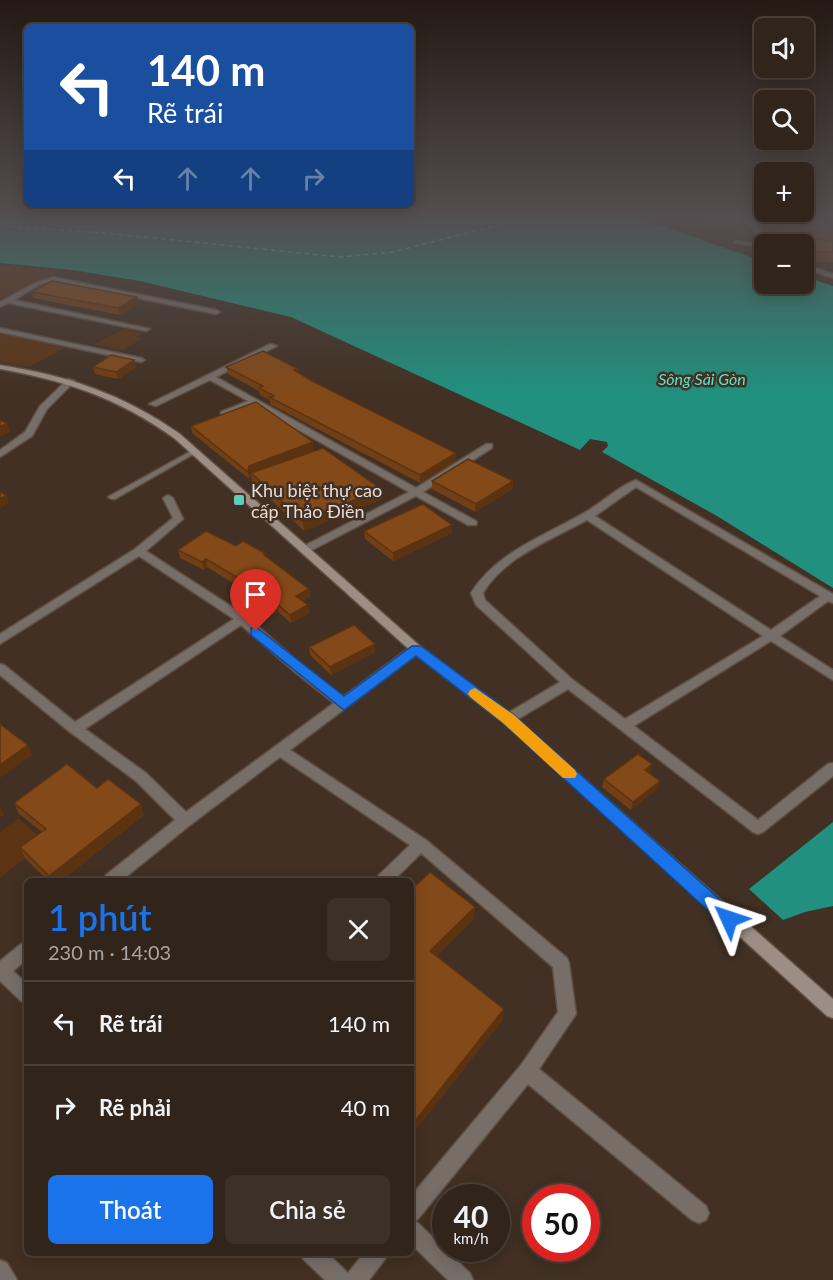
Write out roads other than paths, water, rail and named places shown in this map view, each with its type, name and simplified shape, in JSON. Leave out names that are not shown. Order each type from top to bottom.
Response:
[{"type":"main road","points":[[0,367],[70,381],[149,408],[416,649],[508,719],[833,1010]]},
{"type":"street","points":[[0,304],[52,279],[216,312]]},
{"type":"street","points":[[8,301],[146,329]]},
{"type":"street","points":[[0,330],[141,360]]},
{"type":"street","points":[[149,408],[273,346]]},
{"type":"street","points":[[209,376],[472,523]]},
{"type":"street","points":[[0,454],[29,434],[43,408],[70,381]]},
{"type":"street","points":[[218,417],[256,401]]},
{"type":"street","points":[[306,549],[416,492],[489,446]]},
{"type":"street","points":[[326,451],[336,447]]},
{"type":"street","points":[[625,725],[831,597],[636,483],[588,516],[518,555],[482,583],[477,593],[480,602],[569,683],[758,828],[833,768]]},
{"type":"street","points":[[0,640],[139,551],[178,519],[168,498]]},
{"type":"street","points":[[588,516],[833,676]]},
{"type":"street","points":[[139,551],[242,619],[344,704]]},
{"type":"street","points":[[75,729],[242,619]]},
{"type":"street","points":[[114,878],[185,821],[416,649]]},
{"type":"street","points":[[0,668],[75,729],[141,777],[185,821]]},
{"type":"street","points":[[508,719],[569,683]]},
{"type":"street","points":[[281,751],[421,844],[561,963],[567,1014],[527,1071],[414,1208]]},
{"type":"street","points":[[386,878],[421,844]]},
{"type":"street","points":[[24,951],[0,970],[24,992]]},
{"type":"street","points":[[527,1071],[699,1213]]},
{"type":"street","points":[[414,1233],[463,1280]]},
{"type":"street","points":[[314,1256],[340,1280]]},
{"type":"street","points":[[356,1280],[375,1256]]},
{"type":"street","points":[[0,1270],[7,1280]]},
{"type":"lane","points":[[112,496],[195,451]]},
{"type":"water","name":"Sông Sài Gòn","points":[[101,275],[754,275],[754,294],[814,294],[814,279],[833,286],[833,588],[717,516],[602,452],[608,446],[607,442],[590,439],[580,450],[291,317],[140,281]]},
{"type":"water","points":[[833,822],[833,906],[783,920],[749,889]]},
{"type":"place","name":"Khu biệt thự cao cấp Thảo Điền","points":[[239,500]]}]
